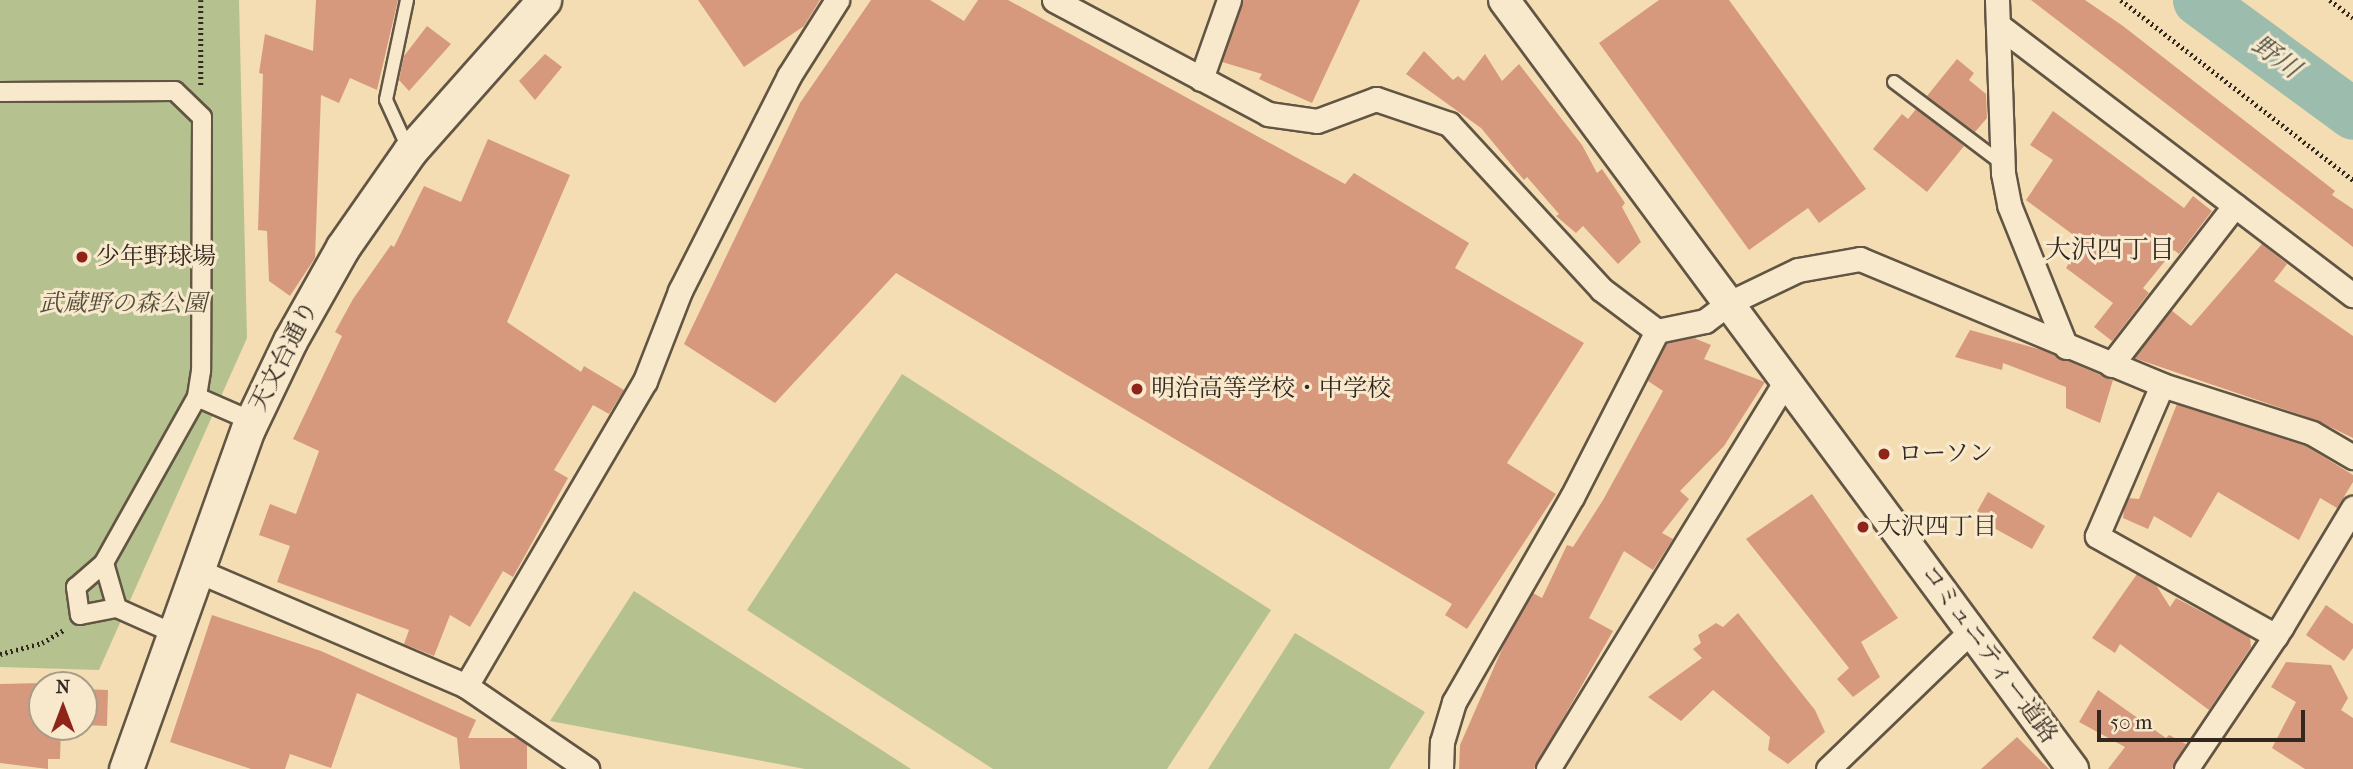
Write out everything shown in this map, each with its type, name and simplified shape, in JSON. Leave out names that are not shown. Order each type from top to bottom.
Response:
[{"type":"main road","name":"天文台通り","points":[[126,769],[252,421],[326,274],[410,151],[544,0]]},
{"type":"street","points":[[466,686],[645,381],[680,291],[789,76],[837,0]]},
{"type":"street","points":[[1054,0],[1268,114],[1317,121],[1376,99],[1449,124],[1601,289],[1657,331],[1705,321],[1730,303],[1798,270],[1860,259],[2162,385],[2312,433],[2353,457]]},
{"type":"street","points":[[1201,79],[1229,0]]},
{"type":"street","name":"コミュニティー道路","points":[[1504,0],[1730,303],[1784,383],[2073,769]]},
{"type":"street","points":[[1997,0],[2003,164],[2009,205],[2066,347]]},
{"type":"street","points":[[1998,25],[2353,295]]},
{"type":"street","points":[[0,92],[175,90],[202,117],[201,371],[197,397],[104,564],[76,587],[80,615],[117,608],[175,634]]},
{"type":"street","points":[[2111,365],[2235,205]]},
{"type":"street","points":[[1441,769],[1442,742],[1454,702],[1572,497],[1657,331]]},
{"type":"street","points":[[1548,769],[1784,383]]},
{"type":"street","points":[[2162,385],[2096,536],[2276,636]]},
{"type":"street","points":[[197,397],[252,421]]},
{"type":"street","points":[[2186,769],[2276,636],[2353,508]]},
{"type":"street","points":[[104,564],[117,608]]},
{"type":"street","points":[[197,570],[466,686],[587,769]]},
{"type":"street","points":[[1828,769],[1971,631]]},
{"type":"lane","points":[[407,0],[386,100],[410,151]]},
{"type":"lane","points":[[1894,82],[2003,164]]},
{"type":"path","points":[[201,0],[202,117]]},
{"type":"path","points":[[2121,0],[2353,180]]},
{"type":"path","points":[[2330,0],[2353,18]]},
{"type":"path","points":[[0,654],[42,643],[80,615]]},
{"type":"green space","name":"武蔵野の森公園","points":[[0,0],[239,0],[247,338],[99,670],[0,667]]},
{"type":"green space","points":[[902,374],[1271,610],[1167,769],[993,769],[747,610]]},
{"type":"green space","points":[[634,591],[911,769],[805,769],[550,721]]},
{"type":"green space","points":[[1295,633],[1425,712],[1389,769],[1208,769]]},
{"type":"building","points":[[316,0],[398,0],[377,90],[350,78],[339,103],[321,95],[315,258],[290,296],[269,281],[267,231],[258,230],[263,74],[259,73],[265,34],[313,51]]},
{"type":"building","points":[[698,0],[820,0],[804,26],[744,67]]},
{"type":"building","points":[[871,0],[930,0],[964,21],[978,0],[1008,0],[1345,184],[1354,173],[1469,243],[1455,268],[1584,343],[1507,463],[1556,494],[1467,629],[1445,615],[1452,604],[896,273],[775,403],[684,344],[800,103]]},
{"type":"building","points":[[1243,0],[1360,0],[1312,103],[1259,79],[1262,74],[1222,62]]},
{"type":"building","points":[[1659,0],[1729,0],[1866,189],[1819,223],[1808,208],[1749,250],[1599,43]]},
{"type":"building","points":[[2031,0],[2085,0],[2123,26],[2335,191],[2332,195],[2353,209],[2353,247]]},
{"type":"building","points":[[427,26],[451,44],[409,91],[399,80],[404,56]]},
{"type":"building","points":[[1424,51],[1453,80],[1458,76],[1464,81],[1485,54],[1502,81],[1519,64],[1582,145],[1597,173],[1602,169],[1625,203],[1622,207],[1641,242],[1618,264],[1583,226],[1576,233],[1556,216],[1559,214],[1527,177],[1524,180],[1481,128],[1406,74]]},
{"type":"building","points":[[545,54],[562,67],[535,100],[519,81]]},
{"type":"building","points":[[1957,59],[1974,73],[1969,80],[1986,94],[1987,118],[1975,132],[1927,96]]},
{"type":"building","points":[[1916,109],[1964,146],[1927,192],[1873,149],[1902,114],[1908,119]]},
{"type":"building","points":[[2053,111],[2184,208],[2193,196],[2212,211],[2179,254],[2174,250],[2143,288],[2149,293],[2112,341],[2094,327],[2113,303],[2066,268],[2083,242],[2026,200],[2053,160],[2030,145]]},
{"type":"building","points":[[488,139],[570,175],[507,322],[581,372],[584,366],[624,390],[609,414],[593,405],[554,470],[568,478],[513,577],[503,571],[470,627],[450,615],[434,656],[404,644],[409,630],[277,582],[290,546],[259,535],[270,504],[296,514],[319,451],[293,439],[342,336],[335,332],[353,299],[391,245],[394,247],[424,186],[461,202]]},
{"type":"building","points":[[2262,244],[2287,264],[2274,281],[2353,336],[2353,438],[2316,420],[2134,358],[2171,310],[2191,326]]},
{"type":"building","points":[[1970,330],[2042,350],[2113,380],[2100,423],[2066,408],[2066,387],[2003,363],[2002,370],[1955,357]]},
{"type":"building","points":[[1694,338],[1711,345],[1704,359],[1765,382],[1724,446],[1680,491],[1689,499],[1662,533],[1673,539],[1653,570],[1624,551],[1589,618],[1613,631],[1534,769],[1459,769],[1460,745],[1506,640],[1533,593],[1542,598],[1567,545],[1573,547],[1603,500],[1663,391],[1648,381],[1666,343]]},
{"type":"building","points":[[2177,404],[2306,446],[2353,475],[2353,482],[2337,508],[2320,498],[2299,540],[2218,492],[2191,538],[2154,516],[2148,529],[2123,518],[2128,498],[2139,499]]},
{"type":"building","points":[[1988,492],[2045,526],[2032,549],[1974,517]]},
{"type":"building","points":[[1812,494],[1898,618],[1861,642],[1880,677],[1853,697],[1837,679],[1849,668],[1746,539]]},
{"type":"building","points":[[2137,574],[2156,585],[2170,607],[2176,598],[2250,637],[2251,647],[2209,710],[2120,644],[2115,653],[2092,638]]},
{"type":"building","points":[[2326,605],[2353,624],[2353,648],[2344,661],[2306,635]]},
{"type":"building","points":[[1738,613],[1815,710],[1825,732],[1788,764],[1768,750],[1770,737],[1713,690],[1681,721],[1648,697],[1702,658],[1693,649],[1701,643],[1698,635],[1716,623],[1723,627]]},
{"type":"building","points":[[212,615],[321,651],[476,720],[468,738],[518,738],[527,745],[527,769],[460,769],[457,738],[357,693],[331,768],[290,754],[285,769],[251,769],[170,742]]},
{"type":"building","points":[[2286,662],[2331,665],[2348,698],[2341,710],[2353,718],[2353,769],[2305,769],[2272,748],[2296,702],[2271,687]]},
{"type":"building","points":[[28,683],[28,741],[61,741],[60,759],[48,759],[48,769],[0,763],[0,684]]},
{"type":"building","points":[[98,690],[108,690],[107,726],[98,726]]},
{"type":"building","points":[[2098,690],[2166,738],[2169,735],[2186,744],[2172,769],[2108,769],[2125,747],[2079,722]]},
{"type":"building","points":[[2017,737],[2049,769],[1981,769]]},
{"type":"waterway","name":"野川","points":[[2198,0],[2353,114]]},
{"type":"place","name":"少年野球場","points":[[82,257]]},
{"type":"place","name":"明治高等学校・中学校","points":[[1137,389]]},
{"type":"place","name":"ローソン","points":[[1884,454]]},
{"type":"place","name":"大沢四丁目","points":[[1863,527]]},
{"type":"district","name":"大沢四丁目","points":[[2110,250]]}]
